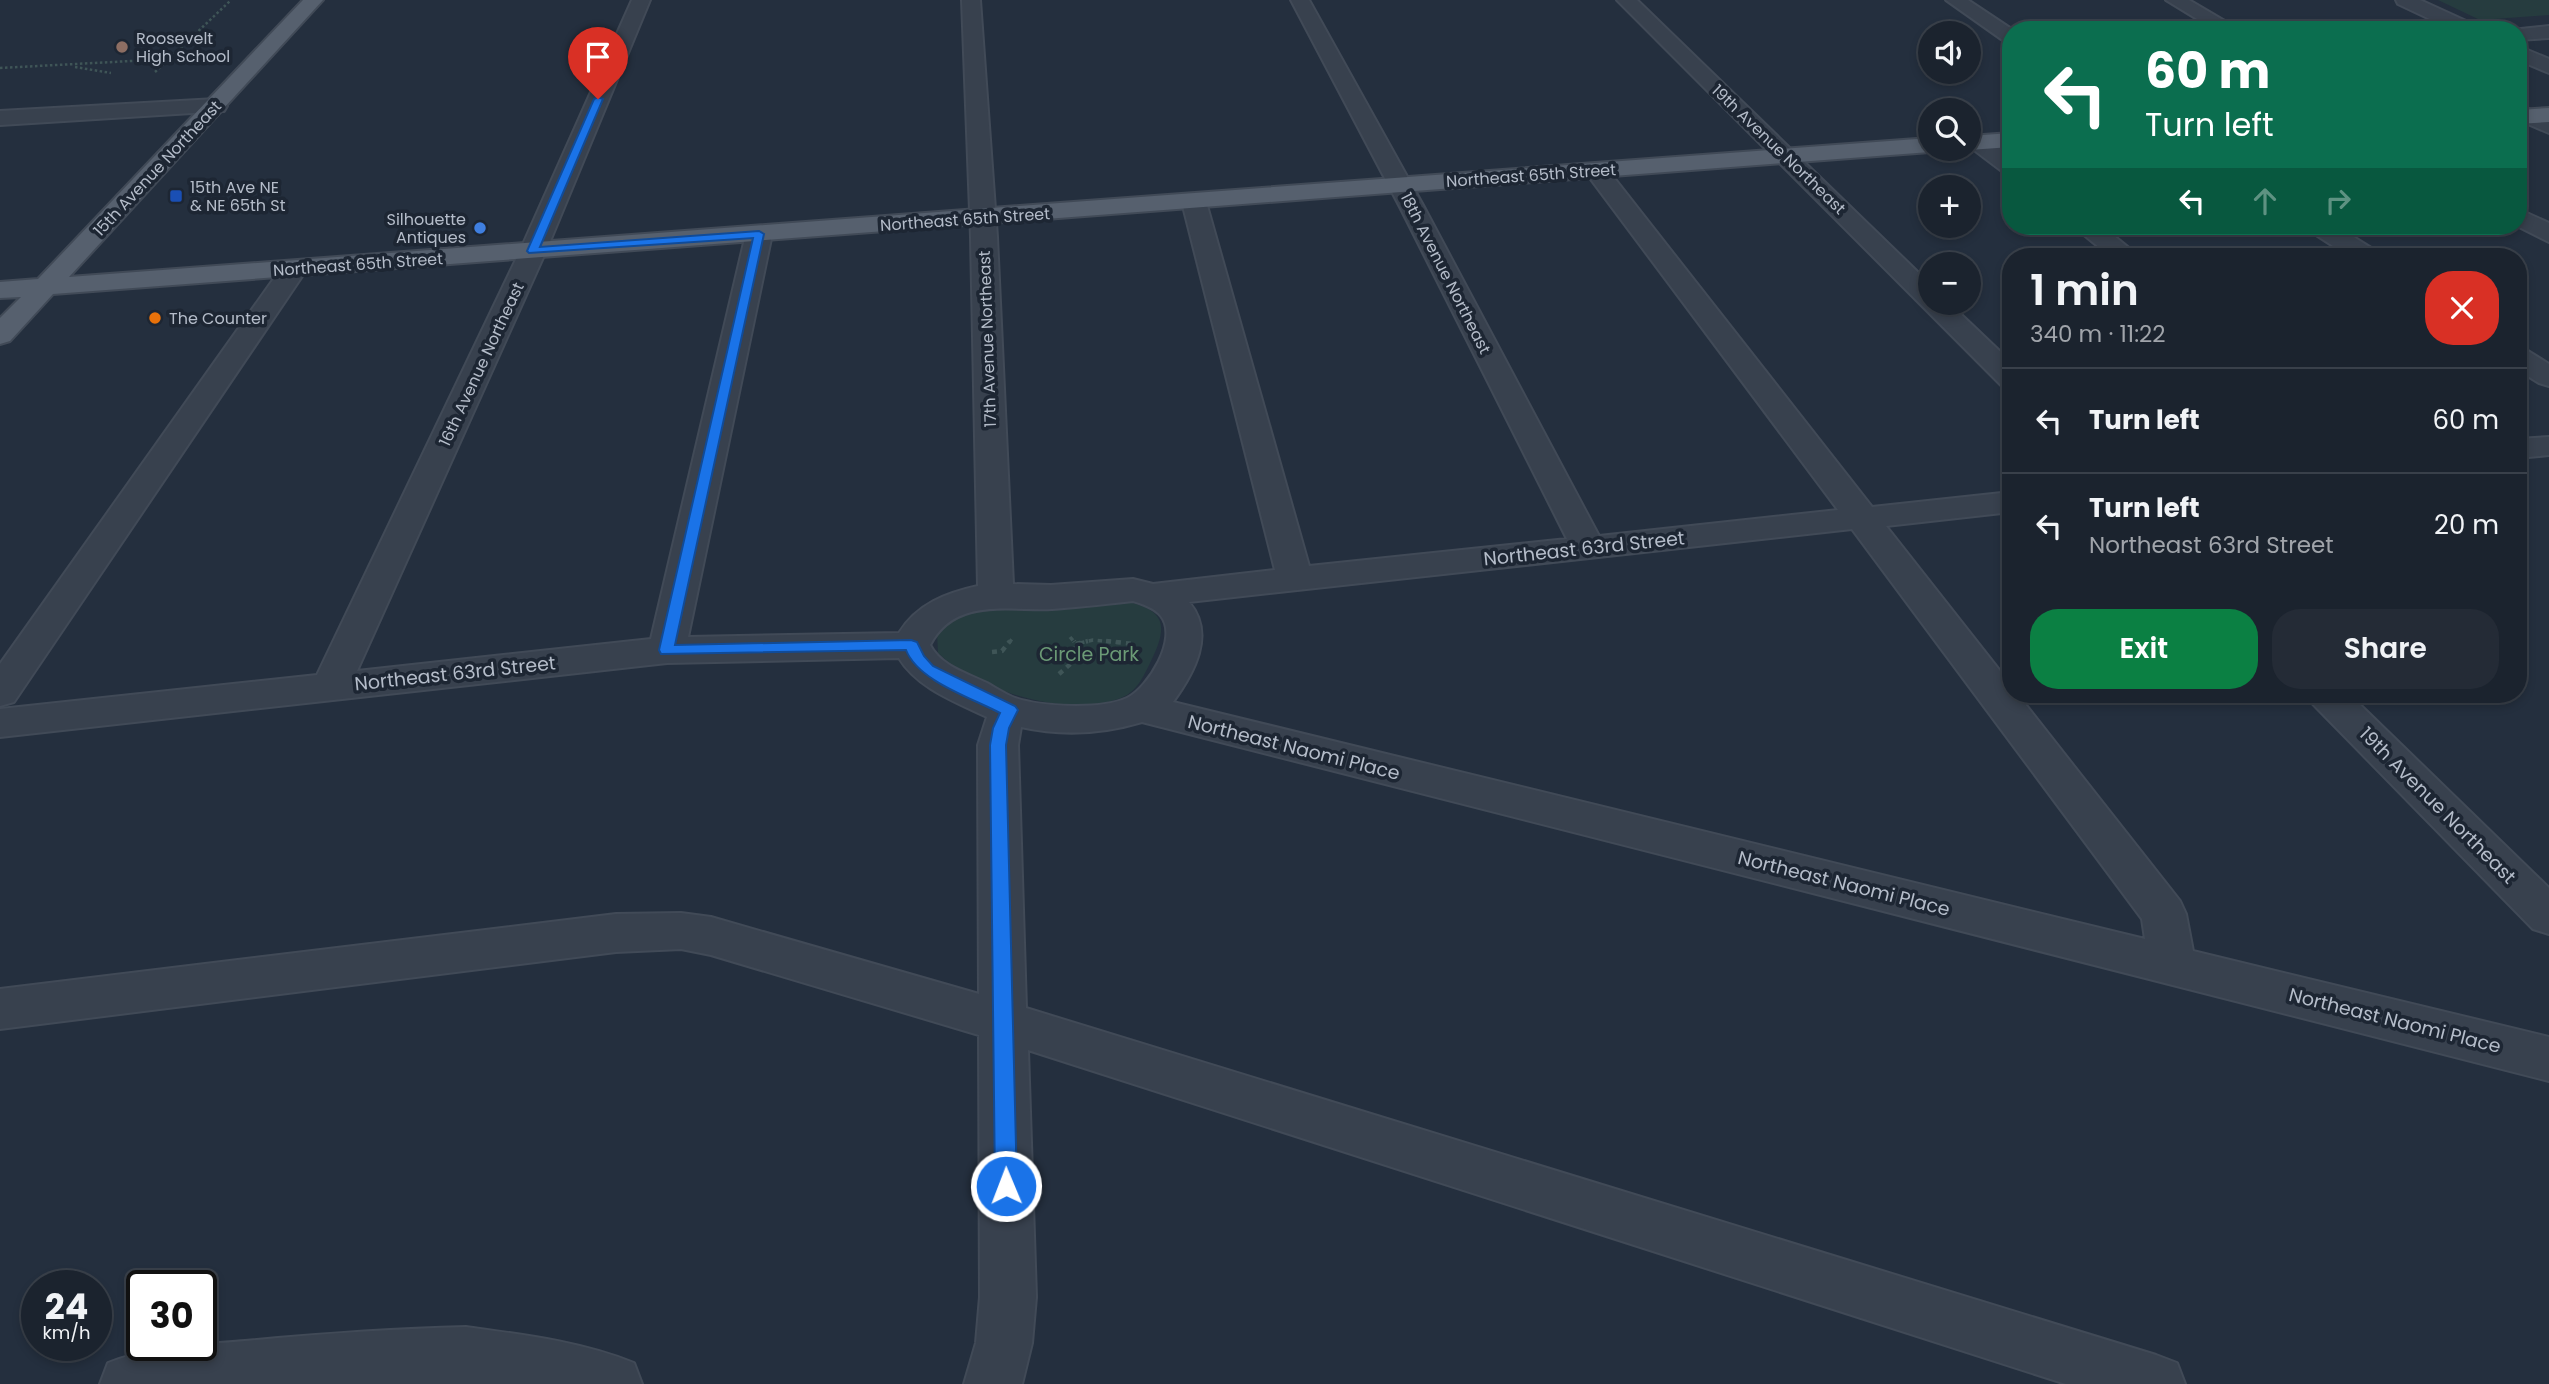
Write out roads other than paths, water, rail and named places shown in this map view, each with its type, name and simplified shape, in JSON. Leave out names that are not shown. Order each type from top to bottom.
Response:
[{"type":"main road","name":"15th Avenue Northeast","points":[[0,335],[314,0]]},
{"type":"main road","points":[[1981,142],[2002,140]]},
{"type":"main road","name":"Northeast 65th Street","points":[[0,290],[1918,146]]},
{"type":"street","name":"16th Avenue Northeast","points":[[331,686],[533,251],[641,0]]},
{"type":"street","name":"17th Avenue Northeast","points":[[971,0],[996,595]]},
{"type":"street","name":"18th Avenue Northeast","points":[[1300,0],[1401,186],[1588,547]]},
{"type":"street","name":"19th Avenue Northeast","points":[[1626,0],[1918,287]]},
{"type":"street","points":[[1955,0],[2002,31]]},
{"type":"street","points":[[2175,0],[2214,21]]},
{"type":"street","points":[[2405,0],[2450,21]]},
{"type":"street","points":[[2527,33],[2549,32]]},
{"type":"street","points":[[2527,56],[2549,67]]},
{"type":"street","points":[[0,118],[216,106]]},
{"type":"street","points":[[1981,147],[2002,161]]},
{"type":"street","points":[[1596,170],[2002,702]]},
{"type":"street","points":[[1194,202],[1295,580]]},
{"type":"street","points":[[2527,221],[2549,234]]},
{"type":"street","points":[[667,650],[759,234]]},
{"type":"street","points":[[2098,235],[2114,248]]},
{"type":"street","points":[[2333,235],[2353,248]]},
{"type":"street","points":[[0,693],[294,269]]},
{"type":"street","points":[[1946,315],[2002,370]]},
{"type":"street","points":[[2527,363],[2549,377]]},
{"type":"street","points":[[2527,448],[2549,446]]},
{"type":"street","name":"Northeast 63rd Street","points":[[0,723],[667,650],[911,645],[915,635],[940,613],[975,598],[996,595],[1049,597],[1133,590],[1157,594],[2002,503]]},
{"type":"street","points":[[911,645],[917,659],[928,670],[1010,710],[1075,718],[1110,716],[1140,708],[1156,698],[1165,687],[1178,660],[1186,635],[1184,619],[1175,607],[1157,594]]},
{"type":"street","points":[[2003,703],[2164,914],[2172,964]]},
{"type":"street","name":"19th Avenue Northeast","points":[[2335,703],[2549,916]]},
{"type":"street","name":"Northeast Naomi Place","points":[[1140,708],[2549,1059]]},
{"type":"street","points":[[993,1384],[1004,1343],[1008,1297],[998,745],[1001,728],[1010,710]]},
{"type":"street","points":[[0,1009],[616,933],[681,931],[752,946],[1003,1021],[2157,1384]]},
{"type":"street","points":[[129,1384],[375,1358],[466,1356],[566,1370],[612,1384]]},
{"type":"place","name":"Roosevelt High School","points":[[122,47]]},
{"type":"place","name":"15th Ave NE & NE 65th St","points":[[176,196]]},
{"type":"place","name":"Silhouette Antiques","points":[[480,228]]},
{"type":"place","name":"The Counter","points":[[155,318]]},
{"type":"park label","name":"Circle Park","points":[[1089,654]]}]
